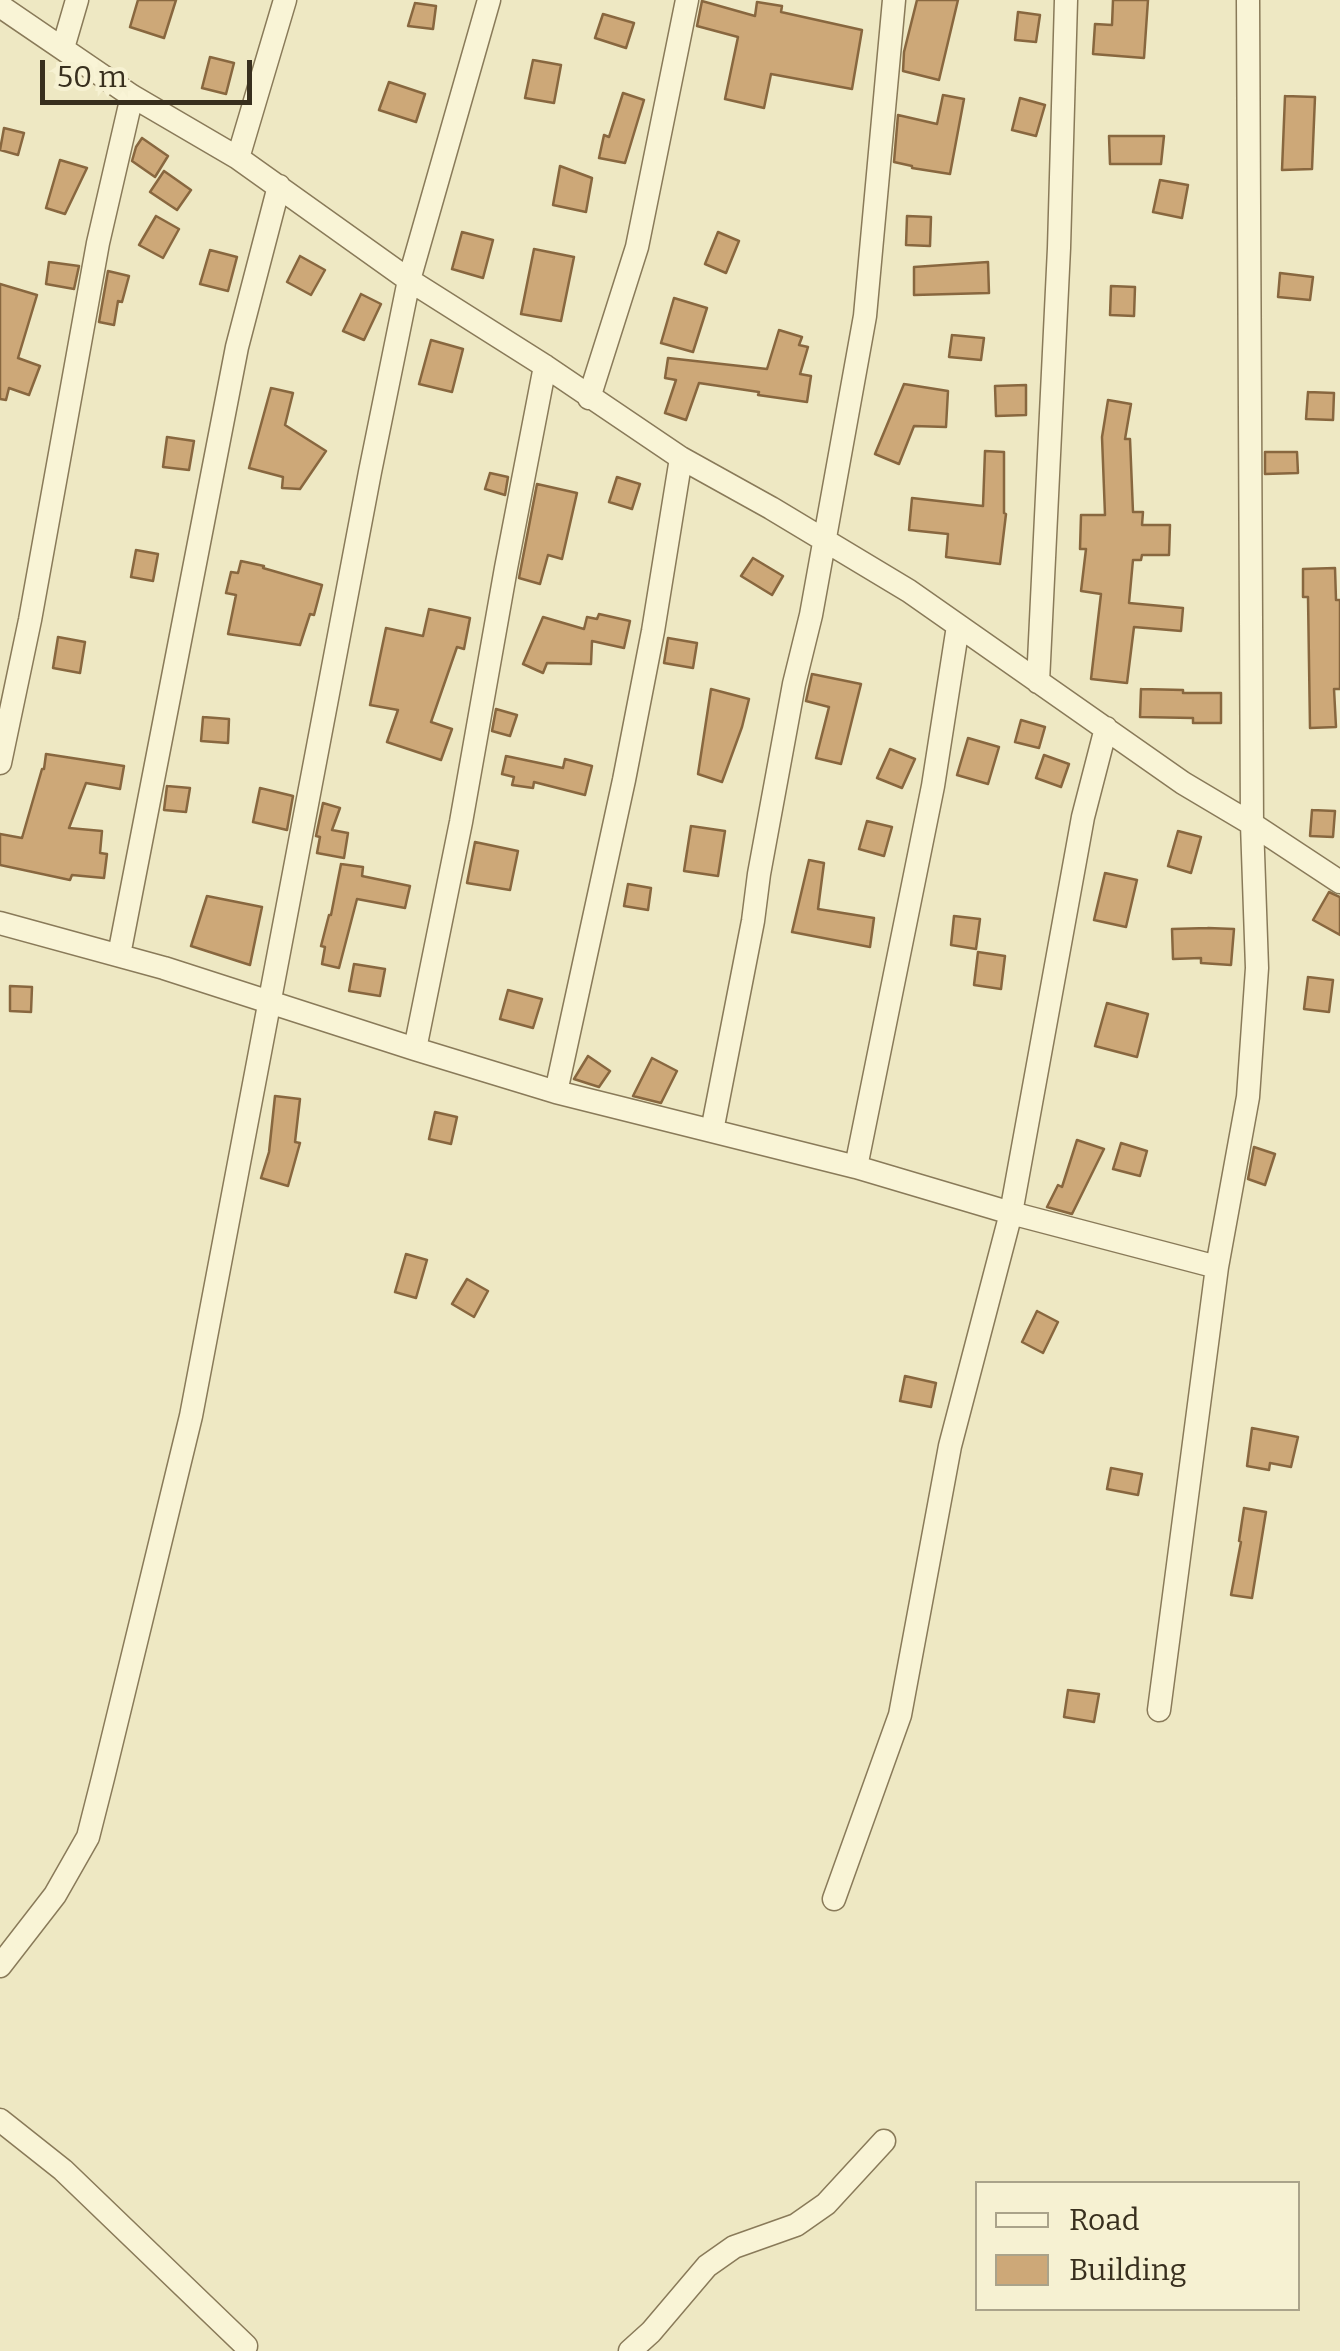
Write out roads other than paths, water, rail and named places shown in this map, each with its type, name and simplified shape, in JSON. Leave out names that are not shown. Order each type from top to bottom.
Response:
[{"type":"street","points":[[63,48],[77,0]]},
{"type":"street","points":[[238,158],[285,0]]},
{"type":"street","points":[[0,1966],[55,1895],[88,1837],[191,1416],[409,280],[490,0]]},
{"type":"street","points":[[589,398],[637,247],[688,0]]},
{"type":"street","points":[[712,1131],[866,316],[894,0]]},
{"type":"street","points":[[1038,682],[1059,248],[1066,0]]},
{"type":"street","points":[[1159,1710],[1217,1266],[1248,1097],[1257,968],[1252,824],[1248,0]]},
{"type":"street","points":[[0,6],[132,96],[238,158],[409,280],[681,458],[909,591],[1183,783],[1340,882]]},
{"type":"street","points":[[0,763],[98,243],[132,96]]},
{"type":"street","points":[[119,955],[237,347],[278,186]]},
{"type":"street","points":[[415,1049],[545,366]]},
{"type":"street","points":[[556,1092],[624,780],[681,458]]},
{"type":"street","points":[[856,1167],[933,786],[958,626]]},
{"type":"street","points":[[834,1899],[900,1715],[950,1446],[1011,1213],[1083,817],[1106,728]]},
{"type":"street","points":[[0,923],[119,955],[556,1092],[856,1167],[1011,1213],[1217,1266]]},
{"type":"street","points":[[0,2120],[63,2170],[246,2346]]},
{"type":"street","points":[[630,2351],[656,2342],[707,2266],[734,2247],[796,2225],[826,2204],[884,2141]]}]
